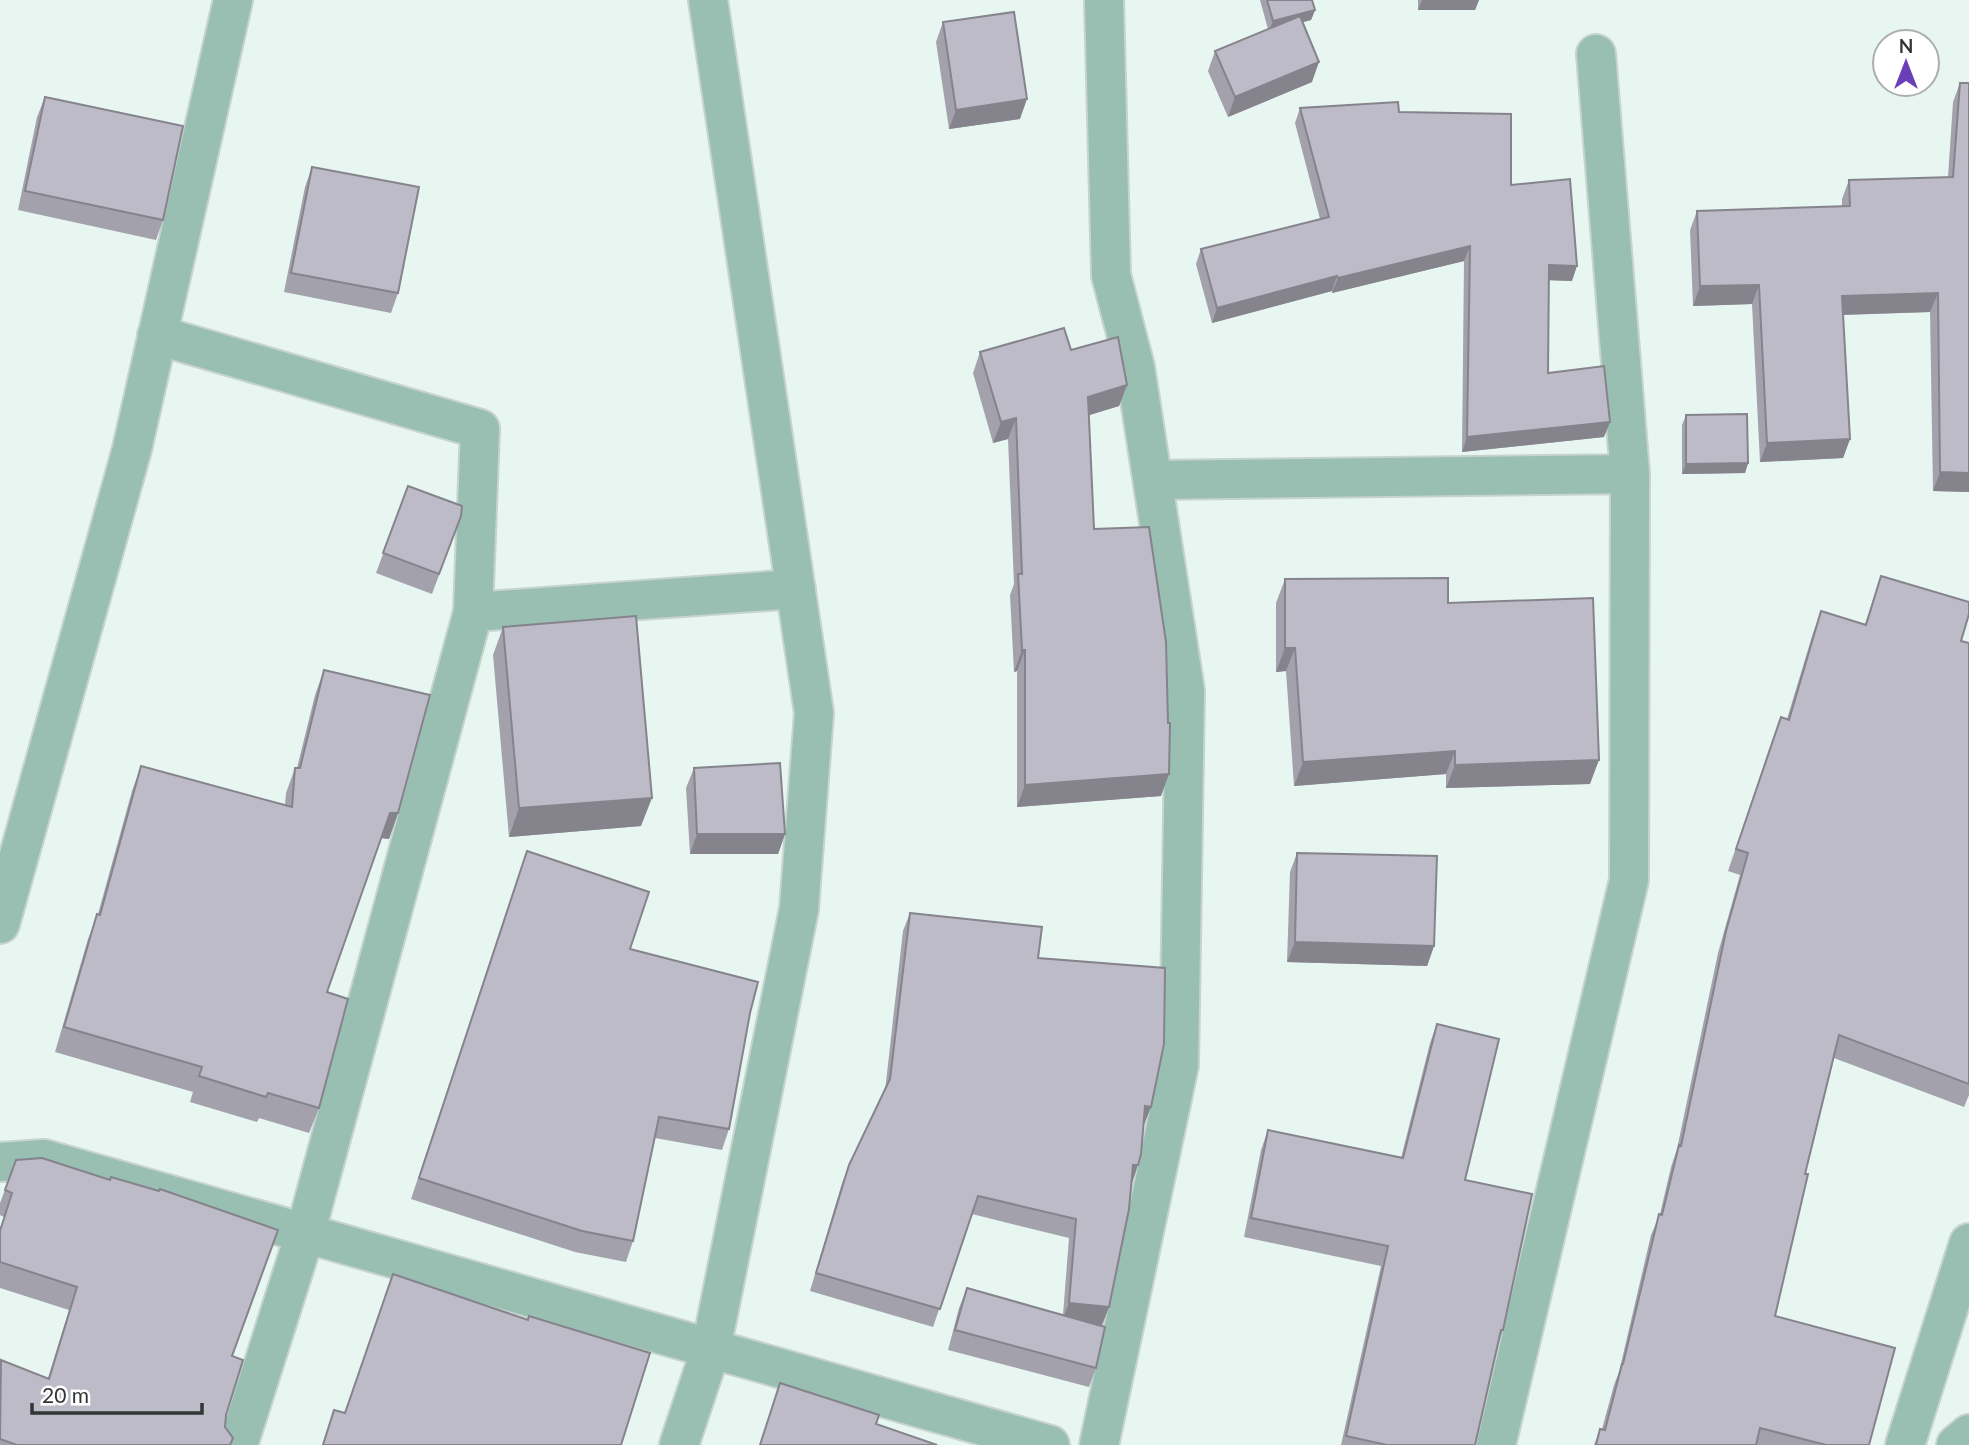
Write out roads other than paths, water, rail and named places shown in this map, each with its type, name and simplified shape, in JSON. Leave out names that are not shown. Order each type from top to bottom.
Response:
[{"type":"street","points":[[0,924],[132,449],[233,0]]},
{"type":"street","points":[[679,1445],[711,1349],[799,909],[814,713],[708,0]]},
{"type":"street","points":[[1098,1445],[1179,1065],[1185,691],[1135,367],[1111,275],[1104,0]]},
{"type":"street","points":[[1496,1445],[1629,880],[1630,474],[1596,54]]},
{"type":"street","points":[[157,335],[480,429],[473,612],[305,1234],[238,1445]]},
{"type":"street","points":[[1153,480],[1630,474]]},
{"type":"street","points":[[473,612],[796,589]]},
{"type":"street","points":[[0,1162],[44,1159],[1050,1445]]},
{"type":"street","points":[[1905,1445],[1969,1243]]},
{"type":"street","points":[[1956,1445],[1969,1434]]}]
